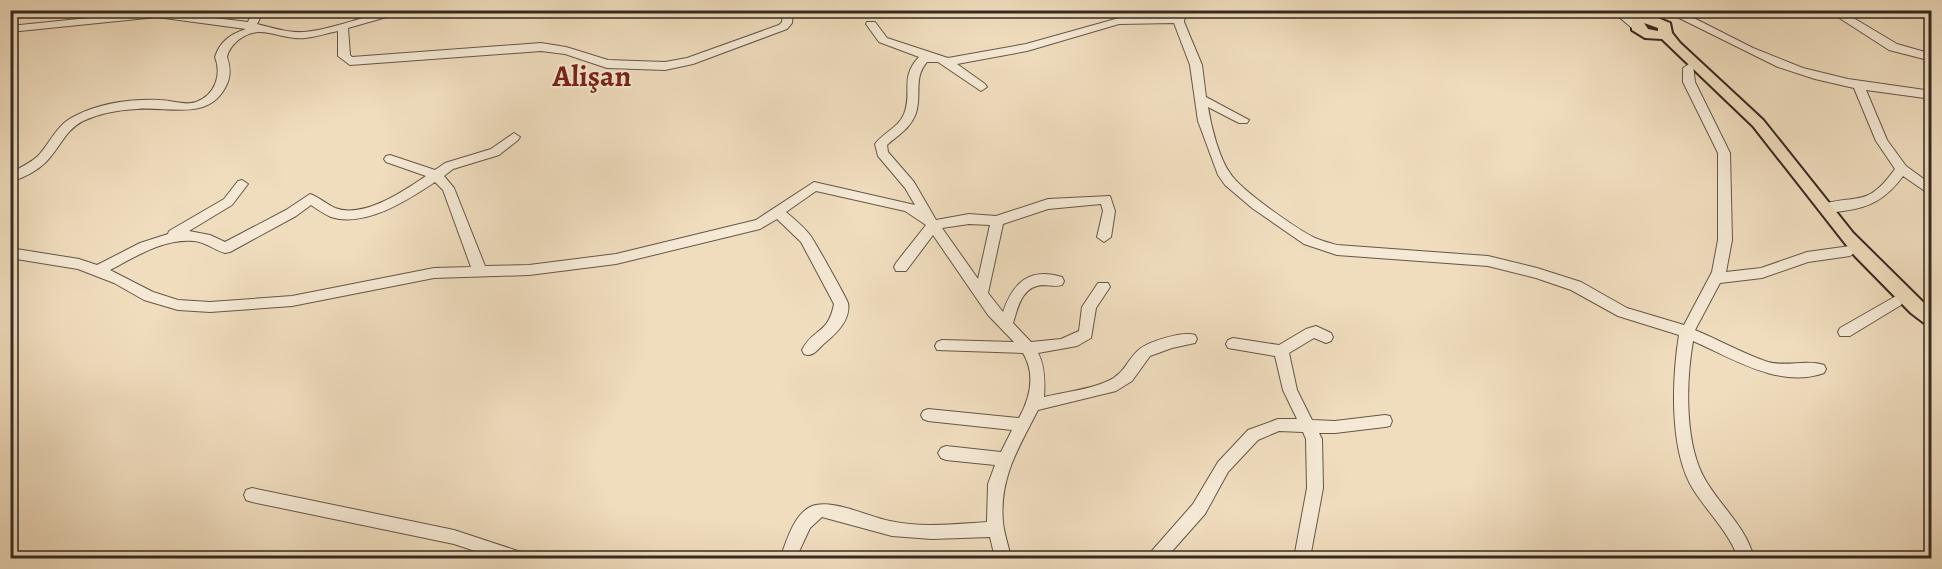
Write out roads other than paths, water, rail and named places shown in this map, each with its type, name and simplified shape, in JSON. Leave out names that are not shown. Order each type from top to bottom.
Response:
[{"type":"main road","points":[[1662,10],[1665,30]]},
{"type":"main road","points":[[1643,22],[1665,30],[1760,125],[1878,273],[1932,322]]},
{"type":"main road","points":[[1643,22],[1751,127],[1850,251],[1896,301],[1932,332]]},
{"type":"street","points":[[10,178],[41,160],[64,127],[91,113],[142,105],[188,107],[208,101],[219,89],[225,74],[226,67],[221,57],[224,47],[236,37],[255,27],[259,10]]},
{"type":"street","points":[[10,29],[157,14],[255,27],[295,36],[343,28],[406,10]]},
{"type":"street","points":[[343,28],[344,56],[350,61],[542,47],[566,51],[607,64],[665,66],[689,62],[783,27],[787,22],[788,10]]},
{"type":"street","points":[[1616,10],[1643,22]]},
{"type":"street","points":[[1627,10],[1643,22]]},
{"type":"street","points":[[1668,10],[1773,61],[1801,71],[1858,84],[1932,95]]},
{"type":"street","points":[[1832,10],[1893,47],[1932,58]]},
{"type":"street","points":[[947,62],[1027,47],[1119,21],[1180,15],[1196,65],[1211,143],[1222,172],[1229,182],[1256,205],[1309,241],[1330,249],[1457,258],[1528,271],[1576,286],[1632,315],[1686,332],[1766,367],[1787,371],[1819,369]]},
{"type":"street","points":[[1665,30],[1673,19],[1687,19]]},
{"type":"street","points":[[871,24],[883,40],[947,62],[981,87]]},
{"type":"street","points":[[929,56],[919,63],[914,72],[911,91],[912,108],[909,118],[888,136],[881,148],[884,157],[910,185],[931,222],[981,295],[1027,347],[1037,371],[1034,405],[1005,459],[996,484],[995,529],[1004,558]]},
{"type":"street","points":[[1689,68],[1689,82],[1721,142],[1726,161],[1723,258],[1716,278],[1686,332],[1681,389],[1682,425],[1687,451],[1703,493],[1740,540],[1746,558]]},
{"type":"street","points":[[1858,84],[1882,141],[1902,169],[1932,192]]},
{"type":"street","points":[[1201,99],[1243,120]]},
{"type":"street","points":[[165,240],[186,236],[206,236],[225,248],[291,213],[310,199],[334,213],[359,215],[404,197],[449,166],[495,152],[514,137]]},
{"type":"street","points":[[390,159],[436,175],[448,188],[479,269]]},
{"type":"street","points":[[1824,208],[1852,205],[1876,198],[1890,188],[1902,169]]},
{"type":"street","points":[[99,270],[165,240],[220,208],[242,184]]},
{"type":"street","points":[[10,253],[70,262],[99,270],[163,302],[210,307],[292,301],[408,277],[479,269],[529,270],[605,261],[687,239],[750,228],[778,212],[808,187],[819,186],[908,207],[931,222],[969,219],[996,221],[1048,204],[1106,199],[1109,211],[1104,237]]},
{"type":"street","points":[[778,212],[806,239],[841,304],[838,320],[833,328],[809,350]]},
{"type":"street","points":[[981,295],[996,221]]},
{"type":"street","points":[[901,267],[931,222]]},
{"type":"street","points":[[1716,278],[1762,273],[1807,257],[1850,251]]},
{"type":"street","points":[[1006,324],[1016,294],[1025,283],[1041,279],[1057,281]]},
{"type":"street","points":[[942,346],[1064,345],[1084,338],[1089,307],[1103,287]]},
{"type":"street","points":[[1845,332],[1896,301]]},
{"type":"street","points":[[1233,344],[1281,351],[1311,333],[1321,333],[1326,337]]},
{"type":"street","points":[[1034,405],[1111,387],[1127,377],[1145,352],[1171,342],[1190,339]]},
{"type":"street","points":[[1281,351],[1290,390],[1309,424],[1314,439],[1316,489],[1302,558]]},
{"type":"street","points":[[928,415],[1024,425]]},
{"type":"street","points":[[1156,558],[1199,509],[1223,467],[1238,447],[1263,429],[1278,425],[1309,424],[1335,427],[1385,421]]},
{"type":"street","points":[[946,453],[1005,459]]},
{"type":"street","points":[[252,495],[454,537],[518,558]]},
{"type":"street","points":[[788,558],[808,518],[822,510],[892,529],[932,532],[995,529]]},
{"type":"district","name":"Alişan","points":[[592,76]]}]
